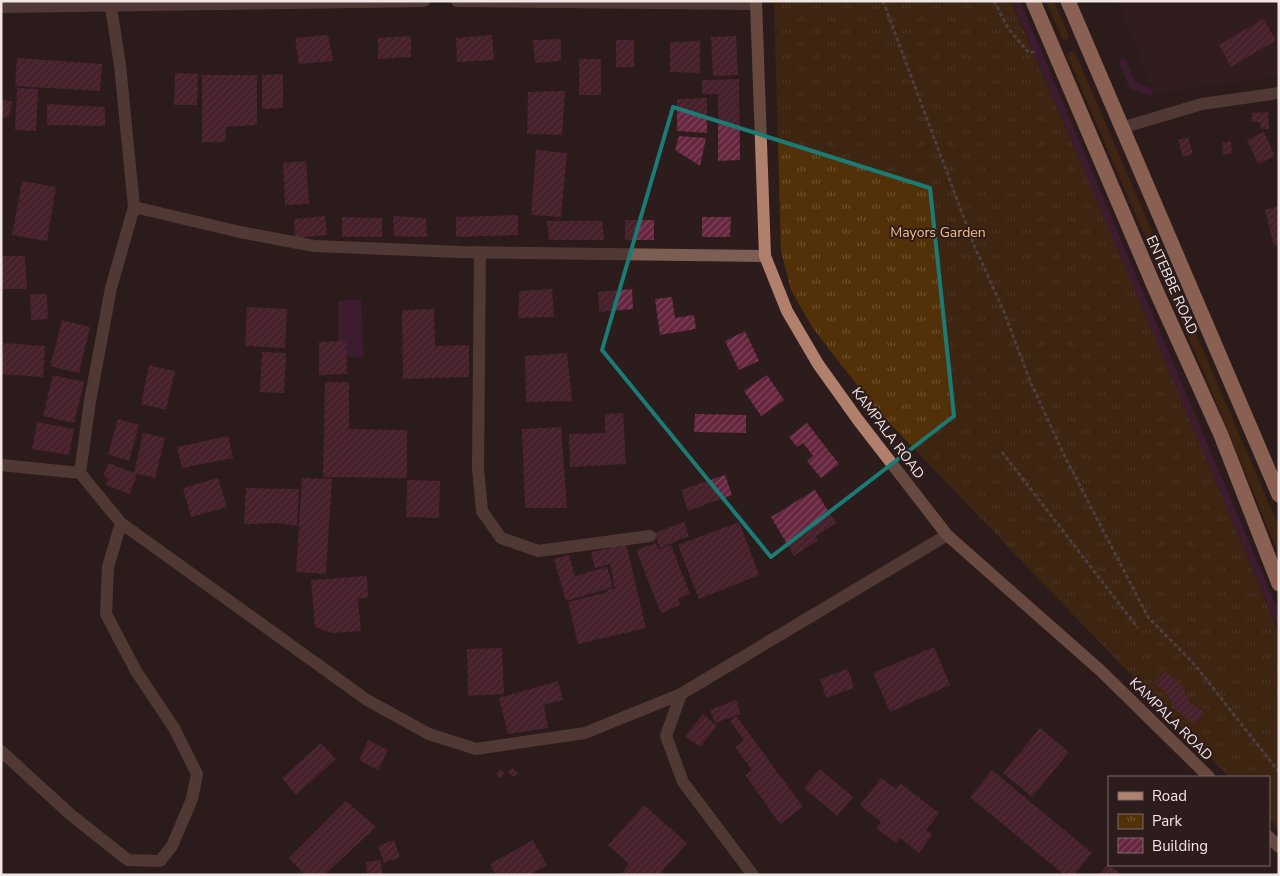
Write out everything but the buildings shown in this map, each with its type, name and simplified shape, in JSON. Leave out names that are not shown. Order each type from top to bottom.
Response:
[{"type":"highway","name":"ENTEBBE ROAD","points":[[1033,1],[1154,286],[1220,435],[1279,584]]},
{"type":"highway","name":"ENTEBBE ROAD","points":[[1068,1],[1279,495]]},
{"type":"main road","name":"KAMPALA ROAD","points":[[756,3],[765,256],[787,311],[818,364],[858,420],[947,535],[1101,671],[1208,776]]},
{"type":"main road","points":[[1270,838],[1279,847]]},
{"type":"street","points":[[1,7],[424,1]]},
{"type":"street","points":[[457,1],[756,3]]},
{"type":"street","points":[[80,473],[90,401],[111,288],[134,207],[120,65],[110,4]]},
{"type":"street","points":[[1122,128],[1202,104],[1279,93]]},
{"type":"street","points":[[134,207],[240,232],[314,246],[480,252],[765,256]]},
{"type":"street","points":[[480,252],[478,468],[482,511],[501,538],[538,550],[650,536]]},
{"type":"street","points":[[1,465],[80,473],[121,523],[367,700],[429,734],[476,749],[585,733],[681,694],[947,535]]},
{"type":"street","points":[[1,751],[72,815],[128,860],[160,861],[172,846],[192,799],[197,774],[174,728],[136,670],[106,614],[108,567],[121,523]]},
{"type":"street","points":[[681,694],[666,736],[683,782],[753,875]]},
{"type":"path","points":[[883,1],[974,245],[1004,312],[1030,381],[1082,489],[1148,617],[1195,665],[1279,772]]},
{"type":"path","points":[[1002,452],[1138,628]]},
{"type":"highlighted area","points":[[673,107],[930,188],[954,416],[771,557],[602,350]]},
{"type":"shaded area","points":[[1118,1],[1279,1],[1279,76],[1155,93]]},
{"type":"shaded area","points":[[361,299],[364,357],[338,356],[338,301]]},
{"type":"green space","name":"Mayors Garden","points":[[774,1],[1011,1],[1158,342],[1279,633],[1279,829],[1270,819],[1270,776],[1228,776],[874,407],[812,327],[791,290],[781,251]]},
{"type":"green space","points":[[1046,1],[1054,1],[1069,36],[1066,40],[1062,39]]},
{"type":"green space","points":[[1071,51],[1075,52],[1279,527],[1279,555],[1213,394],[1067,55]]},
{"type":"waterway","points":[[1016,1],[1279,622]]},
{"type":"waterway","points":[[1123,62],[1132,85],[1150,92]]}]
